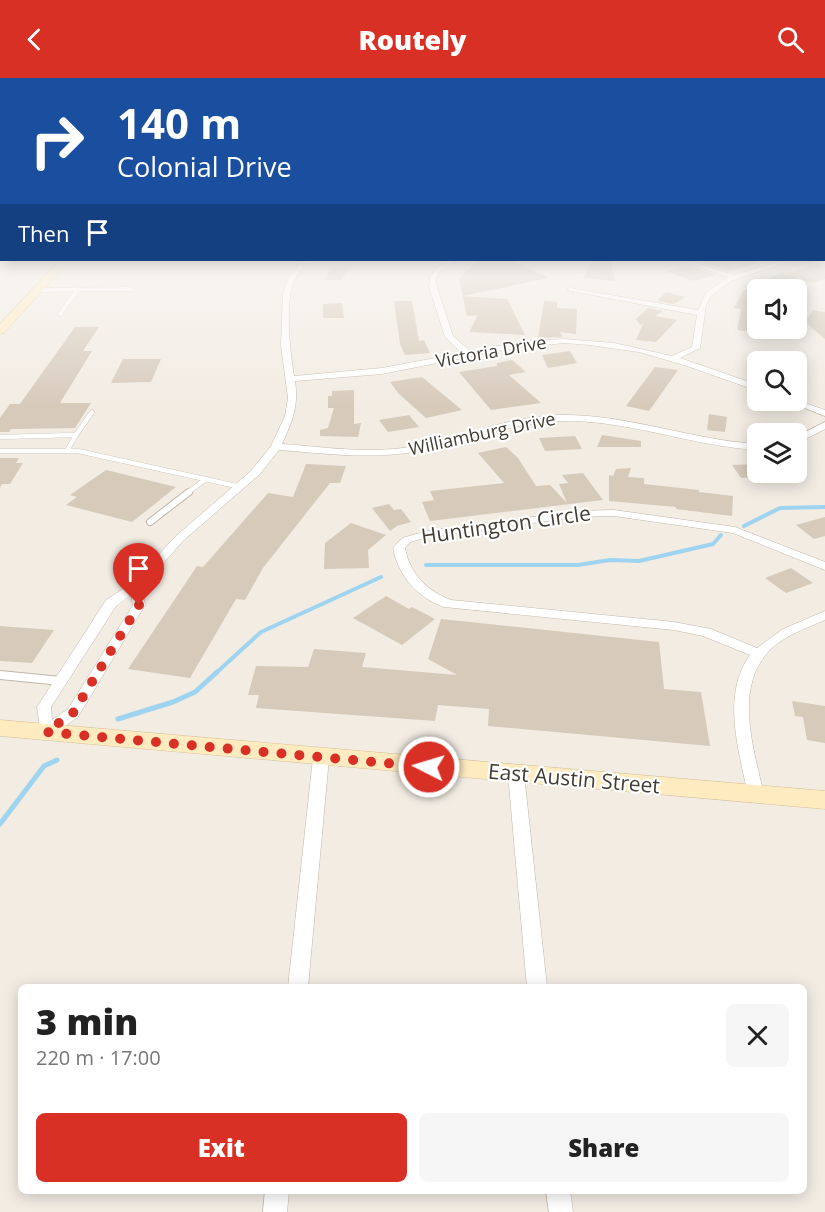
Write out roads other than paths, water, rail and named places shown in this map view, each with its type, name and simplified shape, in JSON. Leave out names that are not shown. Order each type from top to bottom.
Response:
[{"type":"main road","points":[[0,331],[29,300]]},
{"type":"main road","name":"East Austin Street","points":[[0,728],[321,758],[825,800]]},
{"type":"street","points":[[46,732],[45,707],[111,603],[136,586],[180,538],[241,487],[265,463],[276,447],[293,406],[285,337],[287,300]]},
{"type":"street","points":[[437,300],[449,337],[469,355]]},
{"type":"street","points":[[627,300],[701,313]]},
{"type":"street","points":[[674,358],[696,348],[704,300]]},
{"type":"street","name":"Victoria Drive","points":[[290,379],[391,370],[536,342],[563,340],[626,348],[674,358],[747,384]]},
{"type":"street","points":[[807,406],[825,413]]},
{"type":"street","name":"Williamburg Drive","points":[[276,447],[394,452],[522,422],[544,418],[578,417],[614,421],[723,445],[747,446]]},
{"type":"street","points":[[807,435],[825,425]]},
{"type":"street","name":"Huntington Circle","points":[[760,654],[690,628],[437,601],[422,591],[414,581],[399,548],[406,540],[427,534],[602,512],[735,530],[825,566]]},
{"type":"street","points":[[46,732],[73,713],[139,605],[136,586]]},
{"type":"street","points":[[756,795],[741,700],[746,676],[765,647],[784,633],[825,615]]},
{"type":"street","points":[[298,984],[321,758]]},
{"type":"street","points":[[516,774],[537,984]]},
{"type":"street","points":[[275,1212],[277,1194]]},
{"type":"street","points":[[558,1194],[561,1212]]},
{"type":"lane","points":[[60,314],[71,300]]},
{"type":"lane","points":[[67,451],[92,412]]},
{"type":"lane","points":[[9,432],[13,432],[16,436]]},
{"type":"lane","points":[[0,437],[76,435]]},
{"type":"lane","points":[[0,451],[78,451],[241,487]]},
{"type":"lane","points":[[150,522],[206,479]]},
{"type":"lane","points":[[0,675],[61,681]]},
{"type":"waterway","points":[[744,526],[780,508],[825,507]]},
{"type":"waterway","points":[[426,565],[578,565],[610,560],[639,561],[713,544],[721,535]]},
{"type":"waterway","points":[[215,674],[261,632],[381,577]]},
{"type":"waterway","points":[[118,719],[173,702],[195,692],[217,672]]},
{"type":"waterway","points":[[0,824],[44,766],[57,760]]}]
